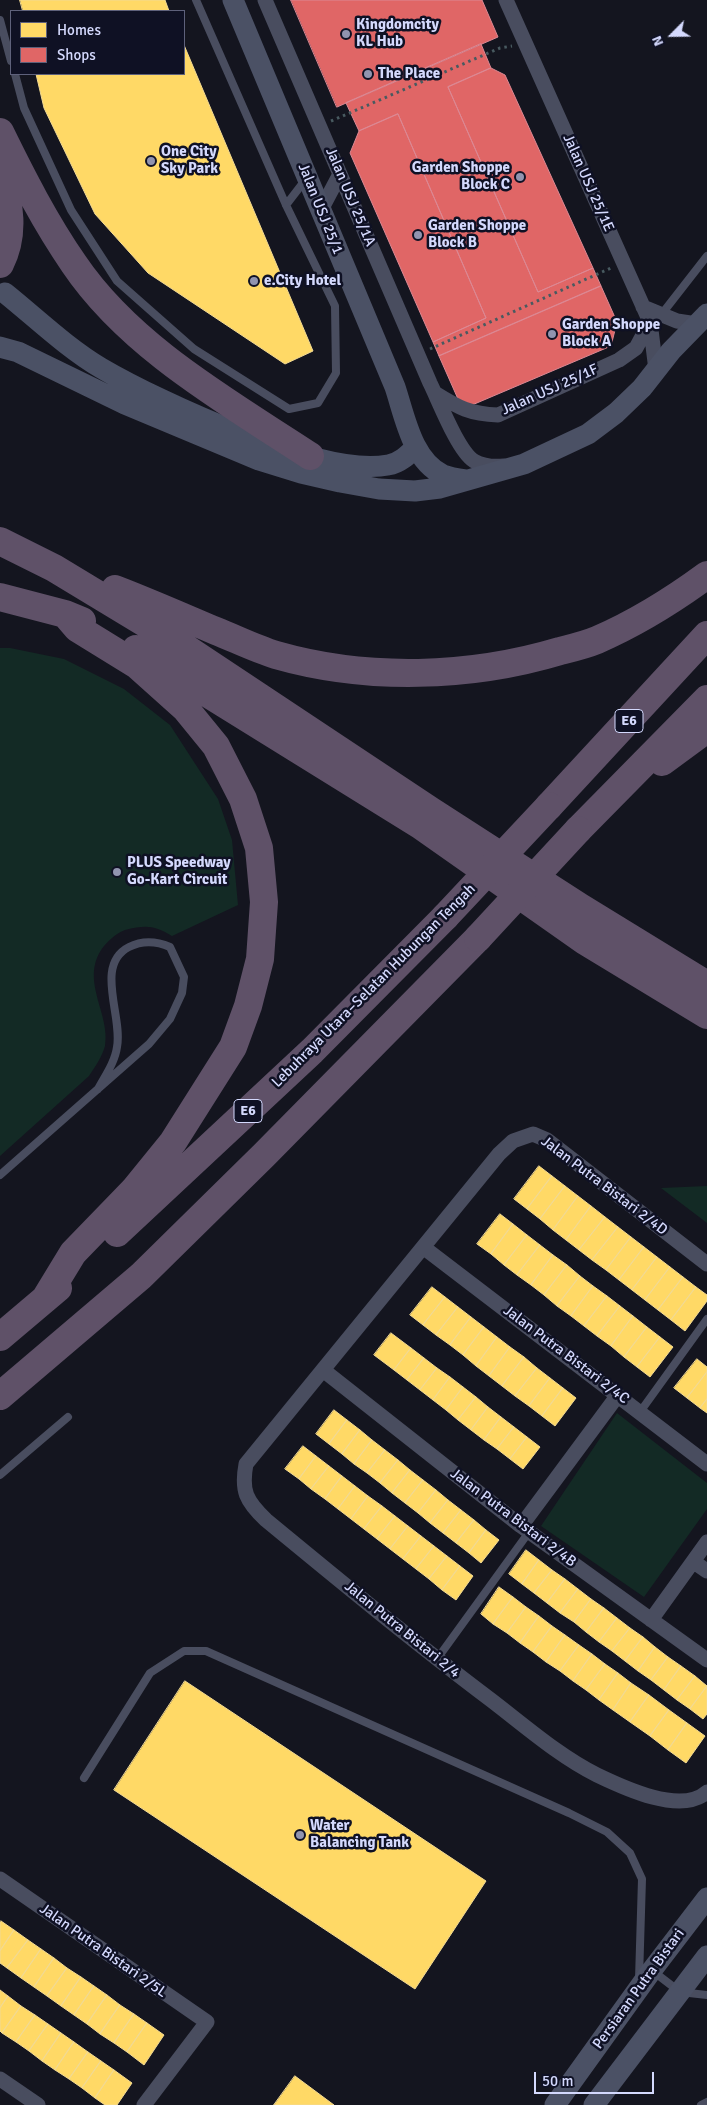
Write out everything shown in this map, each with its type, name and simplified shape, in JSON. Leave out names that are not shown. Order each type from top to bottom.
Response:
[{"type":"highway","points":[[0,132],[30,193],[59,241],[74,265],[102,299],[146,343],[219,396],[310,456]]},
{"type":"highway","points":[[0,173],[10,215],[10,238],[0,264]]},
{"type":"highway","points":[[0,541],[54,568],[178,644],[447,822],[707,985]]},
{"type":"highway","points":[[54,568],[80,574],[276,654],[311,662],[388,672],[463,670],[502,665],[541,657],[596,641],[683,593],[707,574]]},
{"type":"highway","points":[[0,598],[65,614],[92,626],[162,664],[420,825],[585,941],[707,1015]]},
{"type":"highway","points":[[46,1299],[73,1253],[134,1190],[173,1142],[233,1047],[248,1006],[260,959],[264,902],[259,848],[243,799],[216,746],[185,708],[144,671],[77,628],[65,614]]},
{"type":"highway","name":"Lebuhraya Utara–Selatan Hubungan Tengah","points":[[0,1337],[46,1299],[312,1051],[445,917],[707,635]]},
{"type":"highway","name":"E6","points":[[0,1396],[141,1276],[271,1148],[478,938],[578,830],[707,699]]},
{"type":"highway","points":[[616,792],[707,729]]},
{"type":"street","name":"Jalan USJ 25/1","points":[[233,0],[395,387],[416,447],[425,462],[444,476],[469,480]]},
{"type":"street","name":"Jalan USJ 25/1A","points":[[265,0],[435,393],[460,444],[473,460],[494,467],[524,464]]},
{"type":"street","name":"Jalan USJ 25/1E","points":[[506,0],[643,307],[655,318],[656,370]]},
{"type":"street","points":[[321,210],[340,174]]},
{"type":"street","points":[[5,293],[98,366],[137,388],[255,438],[310,456],[347,465],[391,465],[405,459],[416,447]]},
{"type":"street","points":[[655,318],[677,321],[702,319]]},
{"type":"street","name":"Jalan USJ 25/1F","points":[[435,393],[457,407],[477,414],[498,415],[619,360],[636,348],[655,318]]},
{"type":"street","points":[[0,347],[18,352],[69,379],[159,419],[259,460],[301,474],[388,490],[415,491],[440,488],[524,464],[588,434],[616,414],[642,388],[671,351],[702,319]]},
{"type":"street","name":"Jalan Putra Bistari 2/4D","points":[[424,1247],[499,1154],[512,1141],[533,1134],[547,1140],[707,1264]]},
{"type":"street","name":"Jalan Putra Bistari 2/4","points":[[424,1247],[246,1464],[243,1480],[247,1497],[254,1510],[437,1659],[542,1738],[596,1774],[661,1800],[682,1802],[702,1797],[707,1792]]},
{"type":"street","name":"Jalan Putra Bistari 2/4C","points":[[424,1247],[707,1464]]},
{"type":"street","name":"Jalan Putra Bistari 2/4B","points":[[323,1370],[525,1529],[707,1660]]},
{"type":"street","points":[[525,1529],[618,1395]]},
{"type":"street","points":[[651,1620],[707,1542]]},
{"type":"street","points":[[694,1562],[707,1571]]},
{"type":"street","name":"Jalan Putra Bistari 2/5L","points":[[0,1879],[207,2022],[144,2105]]},
{"type":"street","name":"Persiaran Putra Bistari","points":[[555,2105],[652,1970],[707,1898]]},
{"type":"street","points":[[594,2105],[707,1956]]},
{"type":"street","points":[[0,2079],[38,2105]]},
{"type":"lane","points":[[15,75],[24,108],[71,210],[117,281],[194,349],[289,409],[318,403],[336,373],[336,306],[286,205],[196,0]]},
{"type":"lane","points":[[0,20],[10,57]]},
{"type":"lane","points":[[286,205],[307,177]]},
{"type":"lane","points":[[655,318],[707,256]]},
{"type":"lane","points":[[0,1175],[98,1089],[149,1044],[170,1019],[182,994],[184,977],[170,946],[157,941],[138,942],[124,950],[114,961],[111,976],[118,1033],[117,1048],[98,1089]]},
{"type":"lane","points":[[640,1412],[707,1319]]},
{"type":"lane","points":[[0,1475],[68,1417]]},
{"type":"lane","points":[[437,1659],[525,1529]]},
{"type":"lane","points":[[84,1778],[150,1673],[184,1651],[206,1651],[569,1813],[607,1832],[630,1853],[642,1879],[639,1989]]},
{"type":"lane","points":[[652,1970],[680,1992],[707,1995]]},
{"type":"lane","points":[[701,2105],[707,2102]]},
{"type":"path","points":[[319,126],[500,48],[511,46],[519,48],[530,56]]},
{"type":"path","points":[[418,354],[623,263]]},
{"type":"green space","name":"PLUS Speedway Go-Kart Circuit","points":[[0,648],[10,648],[64,659],[124,689],[170,725],[218,799],[232,840],[238,905],[172,936],[155,928],[139,927],[122,931],[106,943],[97,958],[94,971],[94,983],[106,1034],[105,1046],[100,1058],[89,1076],[0,1156]]},
{"type":"green space","points":[[707,1186],[707,1223],[661,1188]]},
{"type":"green space","points":[[617,1413],[707,1483],[707,1509],[644,1597],[541,1526]]},
{"type":"building: Homes","points":[[20,0],[165,0],[169,10],[23,10]]},
{"type":"building: Homes","name":"One City Sky Park","points":[[185,47],[313,351],[285,364],[148,273],[95,214],[44,108],[36,75],[185,75]]},
{"type":"building: Homes","points":[[539,1166],[552,1176],[527,1209],[514,1199]]},
{"type":"building: Homes","points":[[552,1176],[565,1186],[540,1219],[527,1209]]},
{"type":"building: Homes","points":[[565,1186],[578,1196],[553,1230],[540,1219]]},
{"type":"building: Homes","points":[[578,1196],[591,1206],[566,1240],[553,1230]]},
{"type":"building: Homes","points":[[591,1206],[605,1217],[579,1250],[566,1240]]},
{"type":"building: Homes","points":[[500,1214],[513,1224],[491,1254],[477,1244]]},
{"type":"building: Homes","points":[[605,1217],[618,1227],[592,1260],[579,1250]]},
{"type":"building: Homes","points":[[513,1224],[527,1235],[504,1265],[491,1254]]},
{"type":"building: Homes","points":[[618,1227],[631,1237],[606,1270],[592,1260]]},
{"type":"building: Homes","points":[[527,1235],[540,1245],[517,1275],[504,1265]]},
{"type":"building: Homes","points":[[631,1237],[644,1247],[619,1280],[606,1270]]},
{"type":"building: Homes","points":[[540,1245],[553,1255],[531,1285],[517,1275]]},
{"type":"building: Homes","points":[[644,1247],[657,1257],[632,1290],[619,1280]]},
{"type":"building: Homes","points":[[553,1255],[567,1265],[544,1295],[531,1285]]},
{"type":"building: Homes","points":[[657,1257],[670,1267],[645,1300],[632,1290]]},
{"type":"building: Homes","points":[[567,1265],[580,1276],[557,1306],[544,1295]]},
{"type":"building: Homes","points":[[670,1267],[683,1277],[658,1310],[645,1300]]},
{"type":"building: Homes","points":[[580,1276],[593,1286],[571,1316],[557,1306]]},
{"type":"building: Homes","points":[[683,1277],[696,1287],[671,1320],[658,1310]]},
{"type":"building: Homes","points":[[593,1286],[607,1296],[584,1326],[571,1316]]},
{"type":"building: Homes","points":[[432,1287],[445,1297],[423,1325],[410,1315]]},
{"type":"building: Homes","points":[[696,1287],[707,1295],[707,1301],[685,1331],[671,1320]]},
{"type":"building: Homes","points":[[607,1296],[620,1306],[597,1336],[584,1326]]},
{"type":"building: Homes","points":[[445,1297],[458,1307],[436,1335],[423,1325]]},
{"type":"building: Homes","points":[[620,1306],[633,1316],[611,1346],[597,1336]]},
{"type":"building: Homes","points":[[458,1307],[471,1317],[450,1345],[436,1335]]},
{"type":"building: Homes","points":[[633,1316],[647,1327],[624,1357],[611,1346]]},
{"type":"building: Homes","points":[[471,1317],[484,1327],[463,1355],[450,1345]]},
{"type":"building: Homes","points":[[484,1327],[497,1337],[476,1366],[463,1355]]},
{"type":"building: Homes","points":[[647,1327],[660,1337],[637,1367],[624,1357]]},
{"type":"building: Homes","points":[[391,1333],[411,1348],[394,1370],[374,1355]]},
{"type":"building: Homes","points":[[497,1337],[510,1347],[489,1376],[476,1366]]},
{"type":"building: Homes","points":[[660,1337],[673,1347],[650,1377],[637,1367]]},
{"type":"building: Homes","points":[[510,1347],[524,1357],[502,1386],[489,1376]]},
{"type":"building: Homes","points":[[411,1348],[424,1358],[407,1380],[394,1370]]},
{"type":"building: Homes","points":[[524,1357],[537,1368],[515,1396],[502,1386]]},
{"type":"building: Homes","points":[[424,1358],[437,1368],[420,1390],[407,1380]]},
{"type":"building: Homes","points":[[697,1359],[707,1367],[707,1372],[687,1398],[674,1388]]},
{"type":"building: Homes","points":[[437,1368],[450,1377],[433,1400],[420,1390]]},
{"type":"building: Homes","points":[[537,1368],[550,1378],[529,1406],[515,1396]]},
{"type":"building: Homes","points":[[707,1372],[707,1399],[700,1408],[687,1398]]},
{"type":"building: Homes","points":[[450,1377],[463,1387],[446,1410],[433,1400]]},
{"type":"building: Homes","points":[[550,1378],[563,1388],[542,1416],[529,1406]]},
{"type":"building: Homes","points":[[463,1387],[476,1397],[458,1420],[446,1410]]},
{"type":"building: Homes","points":[[563,1388],[576,1398],[555,1426],[542,1416]]},
{"type":"building: Homes","points":[[476,1397],[488,1407],[471,1430],[458,1420]]},
{"type":"building: Homes","points":[[707,1399],[707,1413],[700,1408]]},
{"type":"building: Homes","points":[[488,1407],[501,1417],[484,1440],[471,1430]]},
{"type":"building: Homes","points":[[334,1410],[347,1420],[329,1444],[316,1434]]},
{"type":"building: Homes","points":[[501,1417],[514,1427],[497,1449],[484,1440]]},
{"type":"building: Homes","points":[[347,1420],[360,1430],[342,1454],[329,1444]]},
{"type":"building: Homes","points":[[514,1427],[527,1437],[510,1459],[497,1449]]},
{"type":"building: Homes","points":[[360,1430],[372,1440],[354,1464],[342,1454]]},
{"type":"building: Homes","points":[[527,1437],[540,1447],[523,1469],[510,1459]]},
{"type":"building: Homes","points":[[372,1440],[385,1450],[367,1473],[354,1464]]},
{"type":"building: Homes","points":[[303,1446],[316,1456],[299,1479],[285,1469]]},
{"type":"building: Homes","points":[[385,1450],[398,1460],[380,1483],[367,1473]]},
{"type":"building: Homes","points":[[316,1456],[329,1466],[311,1489],[299,1479]]},
{"type":"building: Homes","points":[[398,1460],[410,1470],[392,1493],[380,1483]]},
{"type":"building: Homes","points":[[329,1466],[342,1476],[325,1499],[311,1489]]},
{"type":"building: Homes","points":[[410,1470],[423,1480],[405,1503],[392,1493]]},
{"type":"building: Homes","points":[[342,1476],[355,1486],[338,1509],[325,1499]]},
{"type":"building: Homes","points":[[423,1480],[436,1490],[418,1513],[405,1503]]},
{"type":"building: Homes","points":[[355,1486],[368,1496],[351,1519],[338,1509]]},
{"type":"building: Homes","points":[[436,1490],[448,1500],[430,1523],[418,1513]]},
{"type":"building: Homes","points":[[368,1496],[382,1506],[364,1529],[351,1519]]},
{"type":"building: Homes","points":[[448,1500],[461,1510],[443,1533],[430,1523]]},
{"type":"building: Homes","points":[[382,1506],[395,1516],[377,1539],[364,1529]]},
{"type":"building: Homes","points":[[461,1510],[474,1520],[456,1543],[443,1533]]},
{"type":"building: Homes","points":[[395,1516],[408,1526],[390,1549],[377,1539]]},
{"type":"building: Homes","points":[[474,1520],[486,1530],[469,1553],[456,1543]]},
{"type":"building: Homes","points":[[408,1526],[421,1536],[403,1559],[390,1549]]},
{"type":"building: Homes","points":[[486,1530],[499,1540],[481,1563],[469,1553]]},
{"type":"building: Homes","points":[[421,1536],[434,1546],[416,1569],[403,1559]]},
{"type":"building: Homes","points":[[434,1546],[447,1556],[429,1579],[416,1569]]},
{"type":"building: Homes","points":[[526,1550],[539,1560],[522,1584],[509,1574]]},
{"type":"building: Homes","points":[[447,1556],[460,1566],[442,1590],[429,1579]]},
{"type":"building: Homes","points":[[539,1560],[552,1570],[534,1593],[522,1584]]},
{"type":"building: Homes","points":[[460,1566],[473,1576],[456,1600],[442,1590]]},
{"type":"building: Homes","points":[[552,1570],[565,1579],[547,1603],[534,1593]]},
{"type":"building: Homes","points":[[565,1579],[578,1589],[560,1613],[547,1603]]},
{"type":"building: Homes","points":[[499,1587],[513,1597],[493,1624],[481,1614]]},
{"type":"building: Homes","points":[[578,1589],[591,1599],[574,1622],[560,1613]]},
{"type":"building: Homes","points":[[513,1597],[526,1607],[507,1633],[493,1624]]},
{"type":"building: Homes","points":[[591,1599],[604,1608],[586,1632],[574,1622]]},
{"type":"building: Homes","points":[[526,1607],[539,1616],[520,1643],[507,1633]]},
{"type":"building: Homes","points":[[604,1608],[617,1618],[599,1642],[586,1632]]},
{"type":"building: Homes","points":[[539,1616],[552,1626],[533,1652],[520,1643]]},
{"type":"building: Homes","points":[[617,1618],[630,1628],[612,1651],[599,1642]]},
{"type":"building: Homes","points":[[552,1626],[565,1635],[546,1662],[533,1652]]},
{"type":"building: Homes","points":[[630,1628],[643,1637],[625,1661],[612,1651]]},
{"type":"building: Homes","points":[[565,1635],[579,1645],[560,1671],[546,1662]]},
{"type":"building: Homes","points":[[643,1637],[655,1647],[638,1671],[625,1661]]},
{"type":"building: Homes","points":[[579,1645],[592,1654],[573,1681],[560,1671]]},
{"type":"building: Homes","points":[[655,1647],[668,1657],[651,1680],[638,1671]]},
{"type":"building: Homes","points":[[592,1654],[605,1664],[586,1690],[573,1681]]},
{"type":"building: Homes","points":[[668,1657],[681,1666],[664,1690],[651,1680]]},
{"type":"building: Homes","points":[[605,1664],[618,1673],[599,1700],[586,1690]]},
{"type":"building: Homes","points":[[681,1666],[695,1676],[677,1700],[664,1690]]},
{"type":"building: Homes","points":[[618,1673],[631,1683],[613,1710],[599,1700]]},
{"type":"building: Homes","points":[[695,1676],[707,1686],[690,1709],[677,1700]]},
{"type":"building: Homes","name":"Water Balancing Tank","points":[[185,1681],[486,1881],[415,1989],[114,1790]]},
{"type":"building: Homes","points":[[631,1683],[649,1695],[630,1722],[613,1710]]},
{"type":"building: Homes","points":[[707,1686],[707,1714],[703,1719],[690,1709]]},
{"type":"building: Homes","points":[[649,1695],[669,1710],[650,1736],[630,1722]]},
{"type":"building: Homes","points":[[669,1710],[687,1723],[668,1750],[650,1736]]},
{"type":"building: Homes","points":[[687,1723],[705,1736],[686,1763],[668,1750]]},
{"type":"building: Homes","points":[[0,1922],[14,1930],[0,1951]]},
{"type":"building: Homes","points":[[14,1930],[28,1940],[7,1968],[0,1963],[0,1951]]},
{"type":"building: Homes","points":[[28,1940],[41,1949],[21,1978],[7,1968]]},
{"type":"building: Homes","points":[[41,1949],[54,1958],[34,1987],[21,1978]]},
{"type":"building: Homes","points":[[54,1958],[67,1968],[47,1996],[34,1987]]},
{"type":"building: Homes","points":[[67,1968],[81,1977],[61,2006],[47,1996]]},
{"type":"building: Homes","points":[[81,1977],[94,1986],[74,2015],[61,2006]]},
{"type":"building: Homes","points":[[94,1986],[107,1995],[87,2024],[74,2015]]},
{"type":"building: Homes","points":[[0,1990],[8,1996],[0,2008]]},
{"type":"building: Homes","points":[[107,1995],[120,2005],[100,2034],[87,2024]]},
{"type":"building: Homes","points":[[8,1996],[21,2006],[2,2033],[0,2031],[0,2008]]},
{"type":"building: Homes","points":[[120,2005],[134,2014],[114,2043],[100,2034]]},
{"type":"building: Homes","points":[[21,2006],[35,2015],[16,2042],[2,2033]]},
{"type":"building: Homes","points":[[134,2014],[147,2023],[127,2052],[114,2043]]},
{"type":"building: Homes","points":[[35,2015],[48,2024],[29,2051],[16,2042]]},
{"type":"building: Homes","points":[[147,2023],[164,2035],[144,2065],[127,2052]]},
{"type":"building: Homes","points":[[48,2024],[61,2033],[42,2061],[29,2051]]},
{"type":"building: Homes","points":[[61,2033],[74,2042],[55,2070],[42,2061]]},
{"type":"building: Homes","points":[[74,2042],[88,2052],[69,2079],[55,2070]]},
{"type":"building: Homes","points":[[88,2052],[101,2061],[82,2088],[69,2079]]},
{"type":"building: Homes","points":[[101,2061],[114,2070],[95,2098],[82,2088]]},
{"type":"building: Homes","points":[[114,2070],[132,2083],[117,2105],[105,2105],[95,2098]]},
{"type":"building: Homes","points":[[295,2076],[334,2105],[274,2105]]},
{"type":"building: Shops","name":"The Place","points":[[291,0],[482,0],[498,37],[337,107]]},
{"type":"building: Shops","points":[[481,44],[491,68],[448,87],[538,292],[593,268],[601,286],[439,356],[433,342],[486,318],[398,114],[359,131],[346,103]]},
{"type":"building: Shops","name":"Garden Shoppe Block C","points":[[491,68],[505,75],[593,268],[538,292],[448,87]]},
{"type":"building: Shops","name":"Garden Shoppe Block B","points":[[398,114],[486,318],[433,342],[350,153],[359,131]]},
{"type":"building: Shops","name":"Garden Shoppe Block A","points":[[601,286],[617,322],[611,346],[472,405],[458,399],[439,356]]},
{"type":"place","name":"Kingdomcity KL Hub","points":[[346,34]]},
{"type":"place","name":"The Place","points":[[368,74]]},
{"type":"place","name":"One City Sky Park","points":[[151,161]]},
{"type":"place","name":"Garden Shoppe Block C","points":[[520,177]]},
{"type":"place","name":"Garden Shoppe Block B","points":[[418,235]]},
{"type":"place","name":"e.City Hotel","points":[[254,281]]},
{"type":"place","name":"Garden Shoppe Block A","points":[[552,334]]},
{"type":"place","name":"PLUS Speedway Go-Kart Circuit","points":[[117,872]]},
{"type":"place","name":"Water Balancing Tank","points":[[300,1835]]}]
